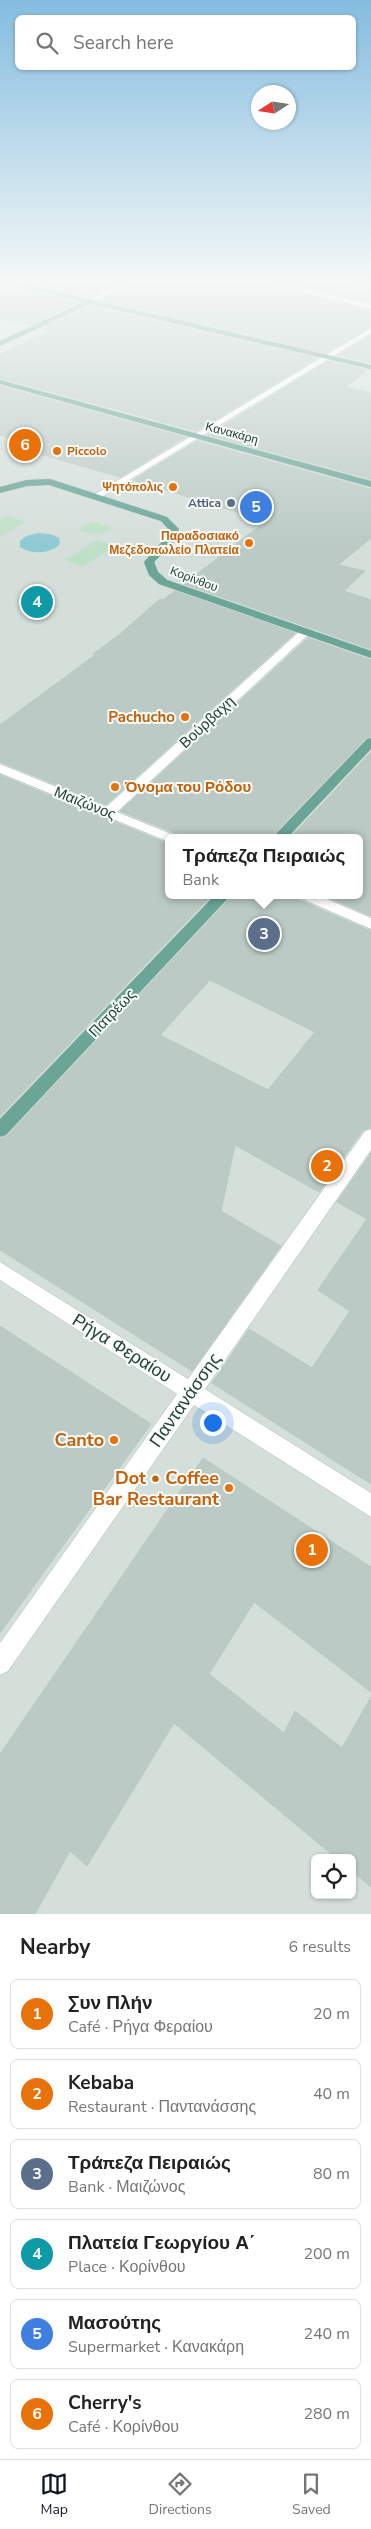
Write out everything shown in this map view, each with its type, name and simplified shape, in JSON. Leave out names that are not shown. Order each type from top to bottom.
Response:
[{"type":"main road","name":"Κανακάρη","points":[[0,382],[371,484]]},
{"type":"main road","name":"Κορίνθου","points":[[0,490],[41,482],[164,519],[171,524],[174,530],[171,542],[149,560],[150,567],[159,580],[170,586],[371,655]]},
{"type":"main road","points":[[283,834],[371,742]]},
{"type":"main road","name":"Πατρέως","points":[[0,1130],[220,899]]},
{"type":"street","points":[[96,497],[304,370]]},
{"type":"street","name":"Βούρβαχη","points":[[108,813],[305,632]]},
{"type":"street","name":"Μαιζώνος","points":[[0,768],[165,836]]},
{"type":"street","points":[[314,899],[371,924]]},
{"type":"street","name":"Παντανάσσης","points":[[0,1663],[371,1136]]},
{"type":"street","name":"Ρήγα Φεραίου","points":[[0,1270],[371,1506]]},
{"type":"shaded area","points":[[0,370],[371,370],[371,1914],[0,1914]]},
{"type":"green space","points":[[8,516],[25,522],[0,537],[0,520]]},
{"type":"green space","points":[[92,522],[112,527],[97,534],[79,530]]},
{"type":"green space","points":[[97,540],[114,546],[83,567],[65,560]]},
{"type":"water","points":[[38,533],[50,534],[59,538],[60,544],[51,550],[41,552],[25,550],[20,547],[20,541],[26,536]]},
{"type":"building","points":[[0,370],[297,370],[196,431],[0,378]]},
{"type":"building","points":[[313,370],[367,370],[346,387],[371,393],[371,479],[208,435]]},
{"type":"building","points":[[0,386],[185,437],[120,477],[15,447],[23,442],[0,435]]},
{"type":"building","points":[[197,441],[371,489],[371,538],[338,565],[365,571],[344,591],[371,600],[371,649],[184,584],[266,521],[133,480]]},
{"type":"building","points":[[175,591],[295,633],[106,805],[0,762],[0,725],[95,655],[93,654],[119,635],[160,599],[163,600]]},
{"type":"building","points":[[308,638],[371,660],[371,736],[366,738],[274,834],[176,834],[120,811]]},
{"type":"building","points":[[371,752],[371,916],[332,899],[363,899],[363,834],[294,834]]},
{"type":"building","points":[[0,775],[165,842],[165,899],[208,899],[0,1116]]},
{"type":"building","points":[[229,899],[298,899],[371,931],[371,1127],[363,1130],[319,1192],[235,1145],[221,1211],[281,1246],[192,1371],[0,1250],[0,1139],[7,1136]],"holes":[[[210,980],[315,1032],[268,1090],[160,1035]]]},
{"type":"building","points":[[371,1153],[371,1484],[212,1383],[249,1329],[312,1368],[350,1311],[318,1290],[367,1219],[337,1202]]},
{"type":"building","points":[[0,1326],[151,1424],[0,1633]]},
{"type":"building","points":[[203,1458],[371,1567],[371,1692],[254,1602],[209,1674],[284,1733],[295,1711],[342,1748],[371,1697],[371,1887],[356,1874],[356,1854],[331,1854],[174,1723],[87,1866],[70,1851],[35,1914],[0,1914],[0,1754]]},
{"type":"place","name":"Cherry's","points":[[25,445]]},
{"type":"place","name":"Piccolo","points":[[57,451]]},
{"type":"place","name":"Ψητόπολις","points":[[173,487]]},
{"type":"place","name":"Attica","points":[[231,503]]},
{"type":"place","name":"Μασούτης","points":[[256,507]]},
{"type":"place","name":"Παραδοσιακό Μεζεδοπωλείο Πλατεία","points":[[249,543]]},
{"type":"place","name":"Πλατεία Γεωργίου Α΄","points":[[37,602]]},
{"type":"place","name":"Pachucho","points":[[185,717]]},
{"type":"place","name":"Όνομα του Ρόδου","points":[[115,787]]},
{"type":"place","name":"Τράπεζα Πειραιώς","points":[[264,934]]},
{"type":"place","name":"Kebaba","points":[[327,1166]]},
{"type":"place","name":"Canto","points":[[114,1440]]},
{"type":"place","name":"Dot • Coffee Bar Restaurant","points":[[229,1488]]},
{"type":"place","name":"Συν Πλήν","points":[[312,1550]]}]
